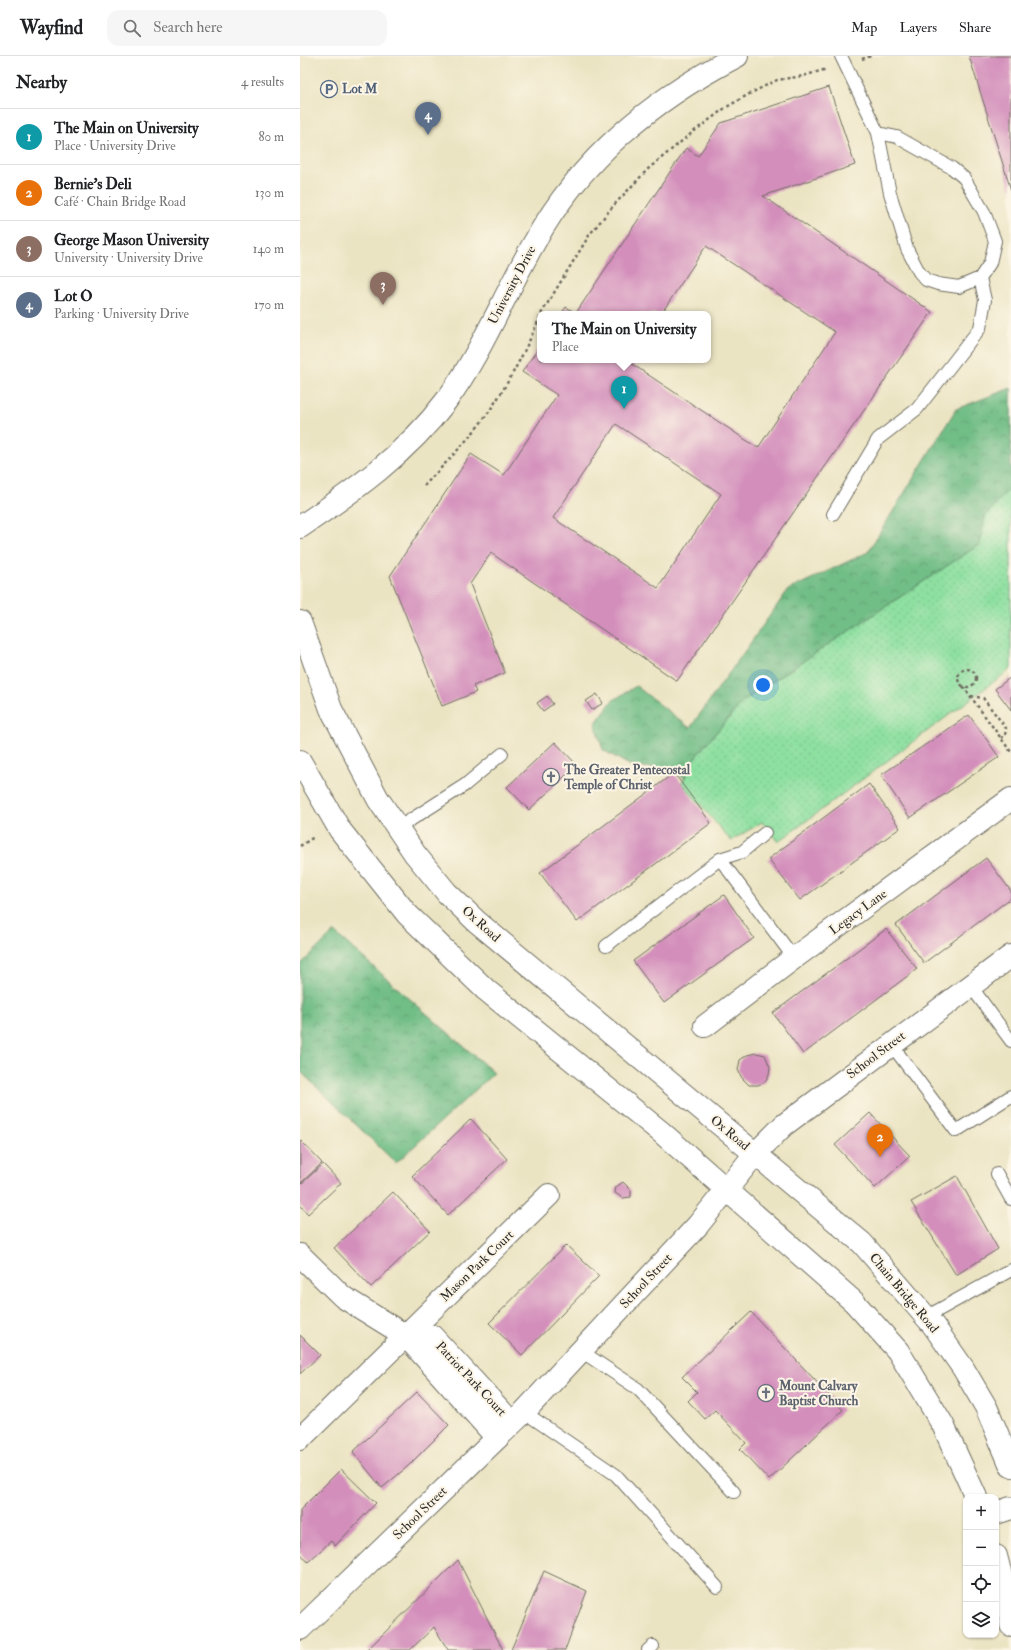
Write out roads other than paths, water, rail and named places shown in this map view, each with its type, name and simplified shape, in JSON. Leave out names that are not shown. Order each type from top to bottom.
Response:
[{"type":"street","name":"University Drive","points":[[300,527],[361,485],[391,460],[417,435],[445,401],[468,369],[534,242],[569,189],[596,158],[628,127],[690,82],[736,56]]},
{"type":"street","name":"Ox Road","points":[[300,622],[331,709],[378,799],[414,854],[447,893],[476,921],[755,1154]]},
{"type":"street","points":[[300,761],[340,830],[406,914],[486,990],[662,1132],[854,1302],[898,1351],[943,1425],[975,1494]]},
{"type":"street","name":"Legacy Lane","points":[[705,1026],[794,958],[1011,799]]},
{"type":"street","name":"School Street","points":[[300,1629],[511,1424],[698,1225],[755,1154],[792,1118],[1011,956]]},
{"type":"street","name":"Chain Bridge Road","points":[[755,1154],[862,1243],[926,1317],[967,1374],[986,1407],[1011,1466]]},
{"type":"street","name":"Mason Park Court","points":[[300,1439],[549,1195]]},
{"type":"street","points":[[300,1255],[344,1297],[406,1336]]},
{"type":"street","name":"Patriot Park Court","points":[[406,1336],[432,1336],[511,1424]]},
{"type":"street","points":[[999,1512],[1011,1508]]},
{"type":"street","points":[[999,1566],[1011,1625]]},
{"type":"lane","points":[[841,56],[878,133],[890,193],[905,242],[918,272],[926,280],[945,285],[959,286],[980,278],[990,263],[995,241],[984,212],[964,178],[947,165],[897,137],[878,133]]},
{"type":"lane","points":[[833,514],[878,439],[917,409],[980,328],[985,300],[980,278]]},
{"type":"lane","points":[[398,828],[465,785],[502,754]]},
{"type":"lane","points":[[606,946],[720,859],[742,852],[765,833]]},
{"type":"lane","points":[[720,859],[794,958]]},
{"type":"lane","points":[[970,986],[1011,1041]]},
{"type":"lane","points":[[891,1044],[956,1131],[1011,1096]]},
{"type":"lane","points":[[997,1174],[1011,1198]]},
{"type":"lane","points":[[926,1317],[1011,1270]]},
{"type":"lane","points":[[581,1351],[638,1389],[734,1492]]},
{"type":"lane","points":[[511,1424],[616,1475],[717,1587]]},
{"type":"place","name":"Lot M","points":[[329,89]]},
{"type":"place","name":"Lot O","points":[[428,135]]},
{"type":"place","name":"George Mason University","points":[[383,305]]},
{"type":"place","name":"The Main on University","points":[[624,409]]},
{"type":"place","name":"The Greater Pentecostal Temple of Christ","points":[[551,777]]},
{"type":"place","name":"Bernie's Deli","points":[[880,1157]]},
{"type":"place","name":"Mount Calvary Baptist Church","points":[[766,1393]]}]
